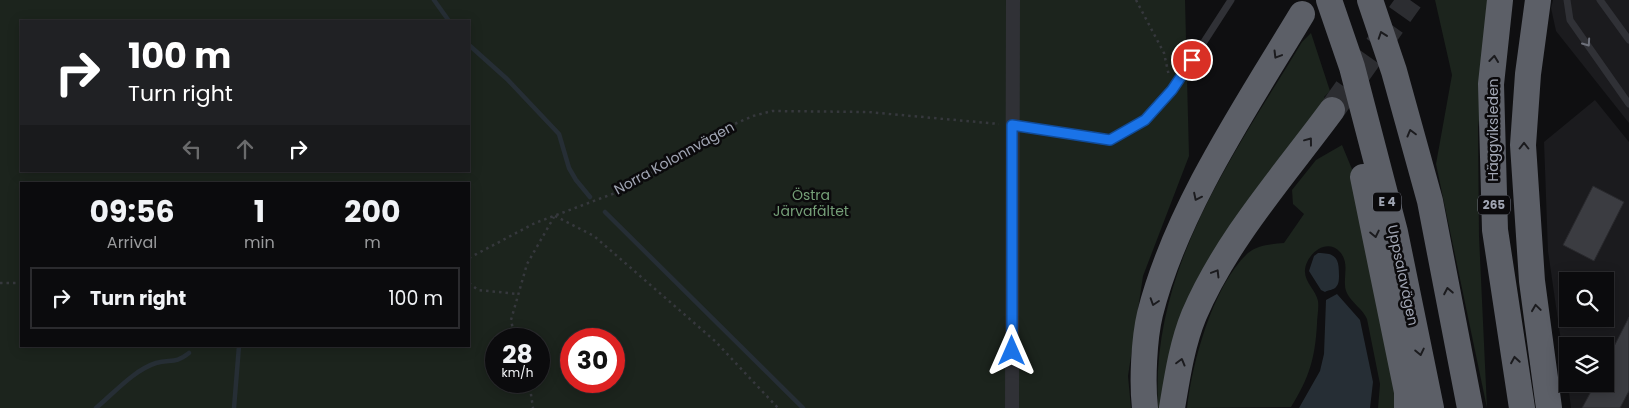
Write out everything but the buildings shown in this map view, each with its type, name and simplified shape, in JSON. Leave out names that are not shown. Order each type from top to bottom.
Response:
[{"type":"highway","name":"Uppsalavägen","points":[[1329,0],[1352,68],[1395,232],[1431,408]]},
{"type":"highway","points":[[1370,0],[1394,71],[1430,201],[1470,408]]},
{"type":"highway","name":"Häggviksleden","points":[[1500,0],[1491,84],[1495,230],[1522,408]]},
{"type":"highway","points":[[1538,0],[1528,74],[1523,145],[1532,281],[1549,408]]},
{"type":"highway","points":[[1145,408],[1143,387],[1150,315],[1169,255],[1205,181],[1309,7]]},
{"type":"highway","points":[[1309,7],[1357,148],[1405,382],[1407,408]]},
{"type":"highway","points":[[1172,408],[1177,379],[1193,316],[1213,277],[1240,233],[1332,110]]},
{"type":"street","points":[[1012,408],[1013,0]]},
{"type":"lane","points":[[1012,125],[1110,140],[1145,120],[1172,90],[1231,0]]},
{"type":"lane","points":[[1567,0],[1570,20],[1629,104]]},
{"type":"lane","points":[[1600,0],[1629,40]]},
{"type":"path","points":[[1136,0],[1164,53],[1172,90]]},
{"type":"path","name":"Norra Kolonnvägen","points":[[470,257],[535,223],[623,190],[723,129],[753,116],[772,111],[868,112],[1012,125]]},
{"type":"path","points":[[513,328],[511,320],[526,264],[555,216],[594,236],[714,341],[778,408]]},
{"type":"path","points":[[0,283],[20,283]]},
{"type":"path","points":[[470,284],[478,290],[518,294]]},
{"type":"path","points":[[531,393],[533,408]]},
{"type":"shaded area","points":[[1553,0],[1629,0],[1629,123],[1556,31],[1551,8]]},
{"type":"shaded area","points":[[1595,100],[1629,142],[1629,408],[1571,408],[1569,392],[1614,392],[1614,337],[1560,337],[1548,251],[1544,142]]},
{"type":"shaded area","points":[[1318,253],[1333,255],[1338,264],[1338,284],[1334,289],[1325,292],[1321,290],[1309,271],[1314,256]]},
{"type":"shaded area","points":[[1337,294],[1360,320],[1373,382],[1370,408],[1299,408],[1320,371],[1324,354],[1326,300]]},
{"type":"green space","name":"Östra Järvafältet","points":[[0,0],[1185,0],[1189,156],[1143,276],[1128,376],[1131,408],[0,408]]},
{"type":"green space","points":[[1435,0],[1497,0],[1478,127],[1479,236],[1487,408],[1436,164],[1452,75]]},
{"type":"green space","points":[[1311,33],[1330,91],[1324,97],[1326,100],[1250,205],[1167,408],[1158,408],[1159,357],[1167,308],[1182,261],[1201,215],[1224,171],[1302,42]]},
{"type":"green space","points":[[1342,145],[1354,174],[1398,408],[1378,408],[1380,384],[1367,319],[1346,290],[1343,256],[1335,248],[1329,246],[1318,250],[1306,264],[1306,278],[1318,301],[1316,336],[1313,358],[1307,377],[1291,407],[1187,408],[1199,348],[1224,284],[1236,267],[1252,250],[1265,245],[1284,243],[1304,214],[1293,204],[1292,190],[1316,160]]},
{"type":"waterway","points":[[434,0],[448,20]]},
{"type":"waterway","points":[[470,46],[507,79],[559,134],[569,168],[590,197]]},
{"type":"waterway","points":[[605,212],[803,408]]},
{"type":"waterway","points":[[234,408],[239,347]]},
{"type":"waterway","points":[[96,408],[124,382],[148,366],[180,359],[189,353]]},
{"type":"tunnel","points":[[1332,110],[1410,0]]},
{"type":"route","points":[[1012,351],[1012,125],[1110,140],[1145,120],[1172,90],[1192,60]]}]
